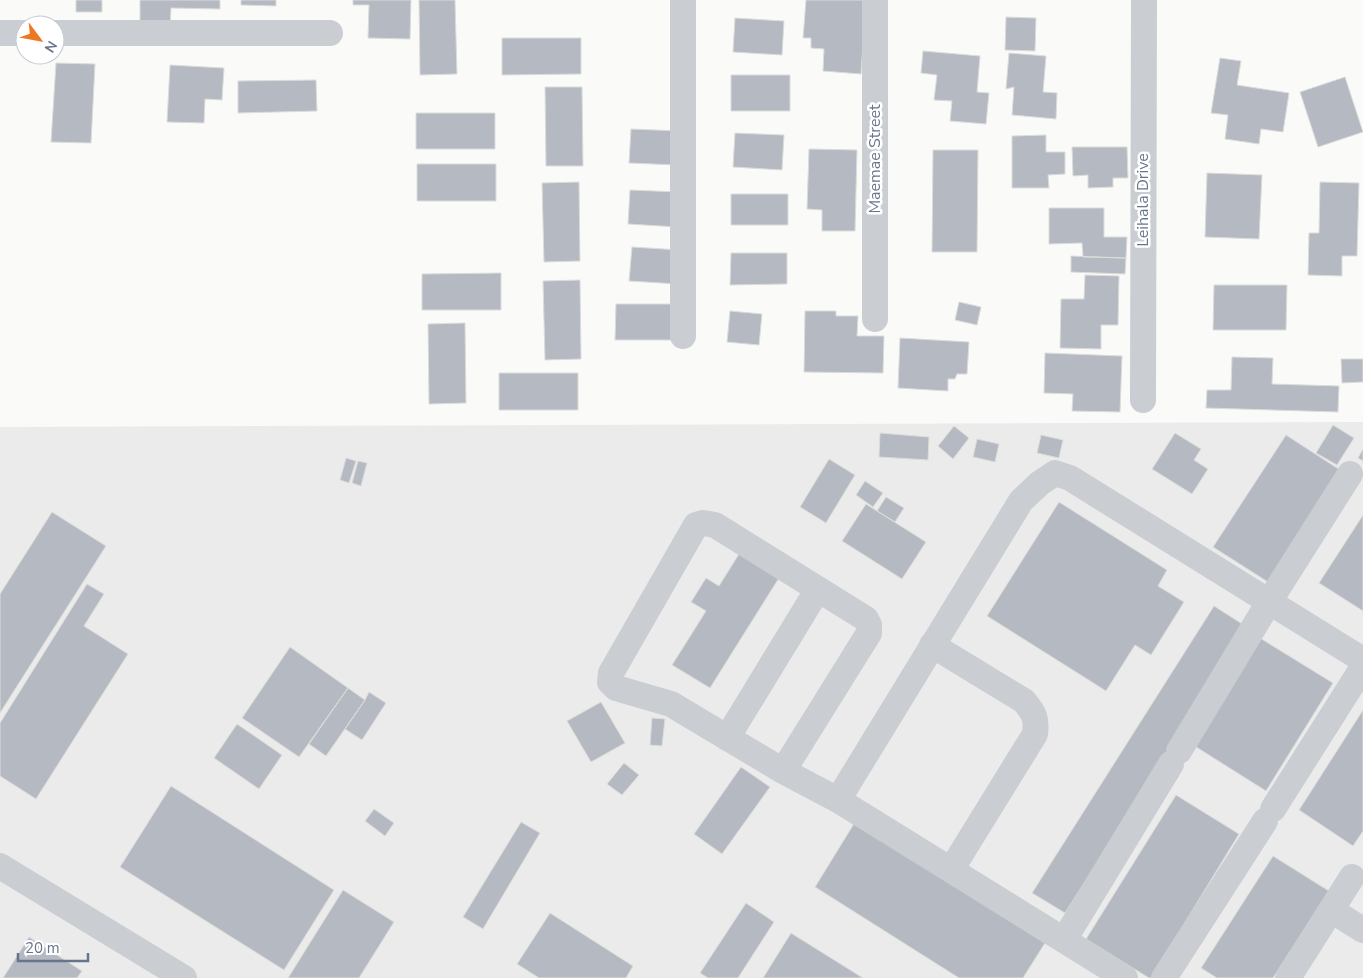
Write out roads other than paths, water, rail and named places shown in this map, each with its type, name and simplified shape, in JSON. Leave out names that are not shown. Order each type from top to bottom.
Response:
[{"type":"street","points":[[683,0],[683,336]]},
{"type":"street","name":"Maemae Street","points":[[875,0],[875,319]]},
{"type":"street","name":"Leihala Drive","points":[[1143,400],[1144,0]]},
{"type":"street","points":[[65,33],[330,32]]},
{"type":"street","points":[[0,33],[15,33]]},
{"type":"street","points":[[838,800],[1021,501],[1054,473],[1070,478],[1363,660]]},
{"type":"street","points":[[1064,940],[1269,602],[1350,474]]},
{"type":"street","points":[[783,772],[869,633],[869,625],[866,619],[715,525],[703,523],[696,525],[611,673],[610,682],[616,688],[671,704],[783,772],[838,800],[1125,978]]},
{"type":"street","points":[[727,738],[818,589]]},
{"type":"street","points":[[932,645],[1024,701],[1033,712],[1036,723],[1036,734],[951,870]]},
{"type":"street","points":[[1164,978],[1363,667]]},
{"type":"street","points":[[0,866],[184,978]]},
{"type":"street","points":[[1288,978],[1359,867]]},
{"type":"street","points":[[1331,910],[1363,930]]}]
